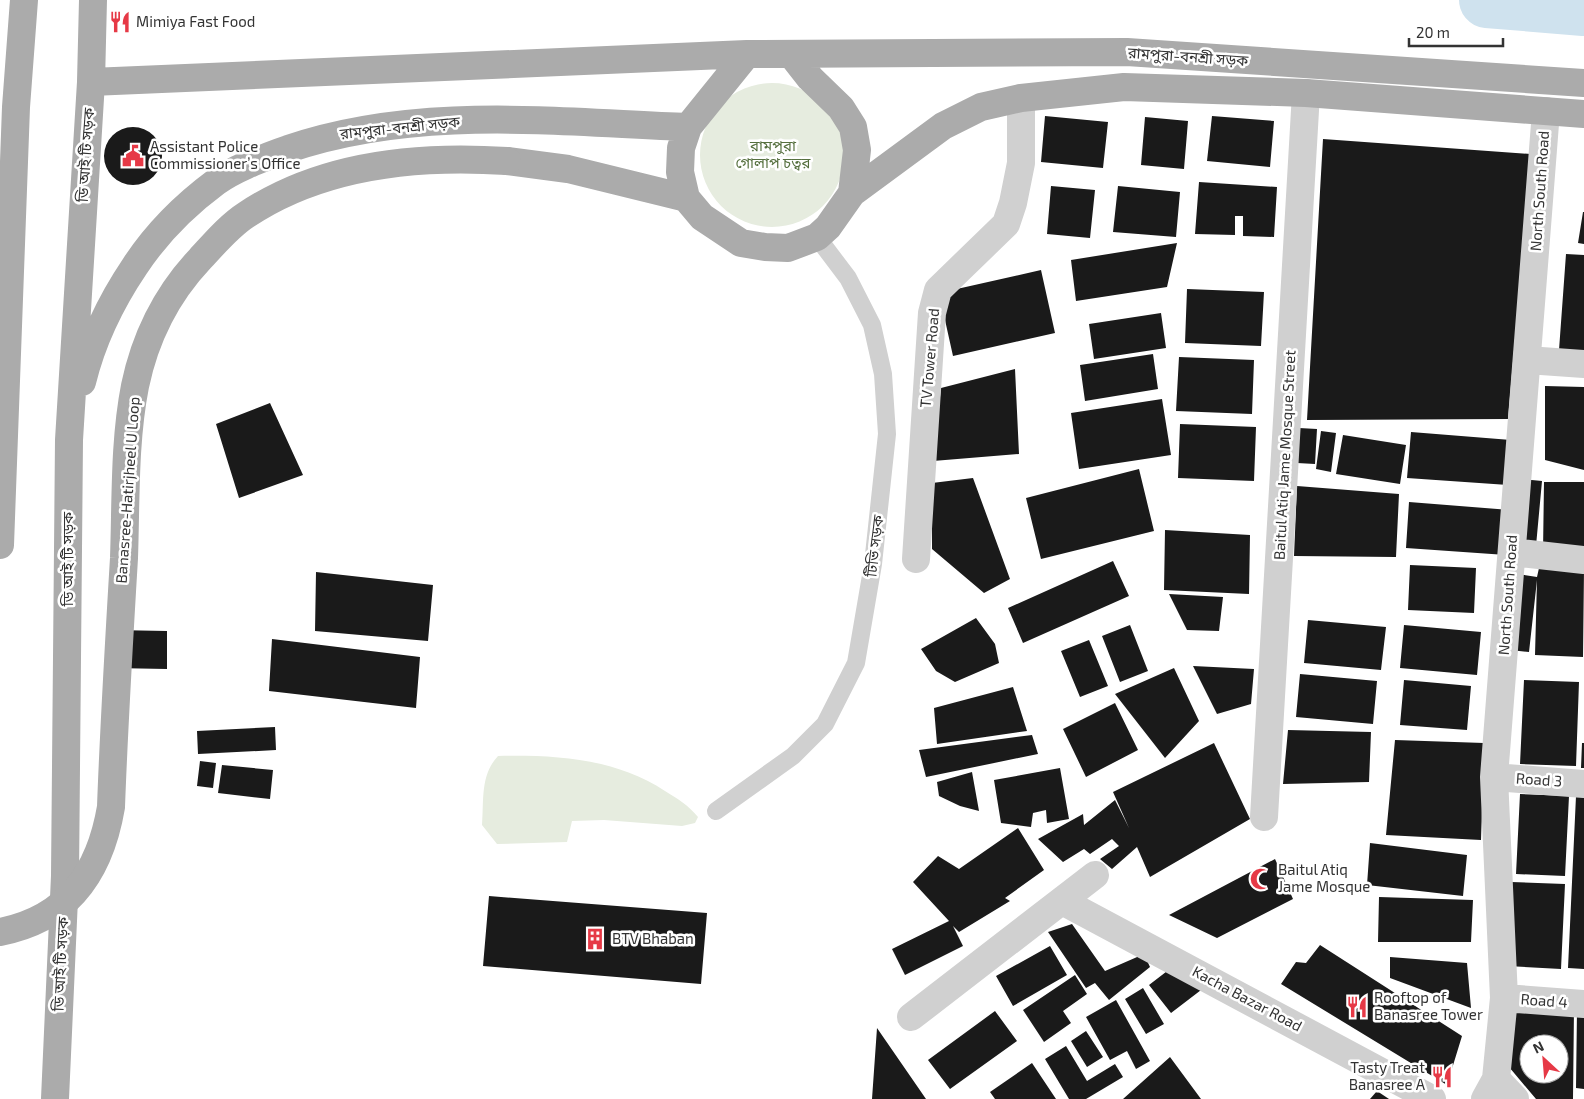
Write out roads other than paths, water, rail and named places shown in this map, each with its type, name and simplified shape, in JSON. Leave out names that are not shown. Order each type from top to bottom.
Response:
[{"type":"main road","name":"ডি আই টি সড়ক","points":[[55,1099],[65,876],[69,440],[91,82],[93,10]]},
{"type":"main road","points":[[0,545],[8,118],[23,13]]},
{"type":"main road","name":"রামপুরা-বনশ্রী সড়ক","points":[[748,54],[1127,52],[1584,83]]},
{"type":"main road","points":[[91,82],[748,54]]},
{"type":"main road","points":[[748,54],[688,127],[681,148],[681,164],[686,198],[702,217],[741,242],[765,248],[788,248],[817,237],[833,221],[852,193],[857,150],[853,127],[841,108],[810,78],[792,55]]},
{"type":"main road","name":"রামপুরা-বনশ্রী সড়ক","points":[[852,193],[943,126],[981,107],[1021,98],[1124,86],[1306,93],[1584,114]]},
{"type":"main road","name":"রামপুরা-বনশ্রী সড়ক","points":[[69,440],[82,379],[97,338],[120,288],[150,243],[217,182],[238,169],[268,156],[324,137],[375,128],[474,120],[528,118],[688,127]]},
{"type":"main road","name":"Banasree-Hatirjheel U Loop","points":[[0,932],[20,928],[39,920],[75,893],[97,858],[107,834],[111,807],[129,448],[135,386],[152,331],[180,280],[244,216],[284,192],[330,177],[412,160],[463,158],[507,161],[568,169],[686,198]]},
{"type":"street","name":"Baitul Atiq Jame Mosque Street","points":[[1264,816],[1306,93]]},
{"type":"street","name":"TV Tower Road","points":[[916,559],[932,313],[938,290],[1006,224],[1013,203],[1021,162],[1021,98]]},
{"type":"street","name":"North South Road","points":[[1490,1089],[1504,998],[1494,777],[1546,111]]},
{"type":"street","points":[[1527,360],[1584,364]]},
{"type":"street","points":[[1512,552],[1584,560]]},
{"type":"street","name":"Road 3","points":[[1494,777],[1584,784]]},
{"type":"street","points":[[911,1017],[1095,874]]},
{"type":"street","name":"Kacha Bazar Road","points":[[1062,901],[1432,1099]]},
{"type":"street","name":"Road 4","points":[[1504,998],[1584,1004]]},
{"type":"street","points":[[1490,1089],[1515,1099]]},
{"type":"lane","name":"টিভি সড়ক","points":[[716,811],[793,756],[825,724],[856,663],[861,635],[873,564],[887,434],[883,374],[872,325],[848,278],[817,237]]},
{"type":"waterway","points":[[1487,0],[1584,8]]},
{"type":"place","name":"Mimiya Fast Food","points":[[120,22]]},
{"type":"place","name":"Assistant Police Commissioner’s Office","points":[[133,156]]},
{"type":"place","name":"Baitul Atiq Jame Mosque","points":[[1261,879]]},
{"type":"place","name":"BTV Bhaban","points":[[595,939]]},
{"type":"place","name":"Rooftop of Banasree Tower","points":[[1357,1007]]},
{"type":"place","name":"Tasty Treat Banasree A","points":[[1442,1077]]},
{"type":"park label","name":"রামপুরা গোলাপ চত্বর","points":[[773,154]]}]
